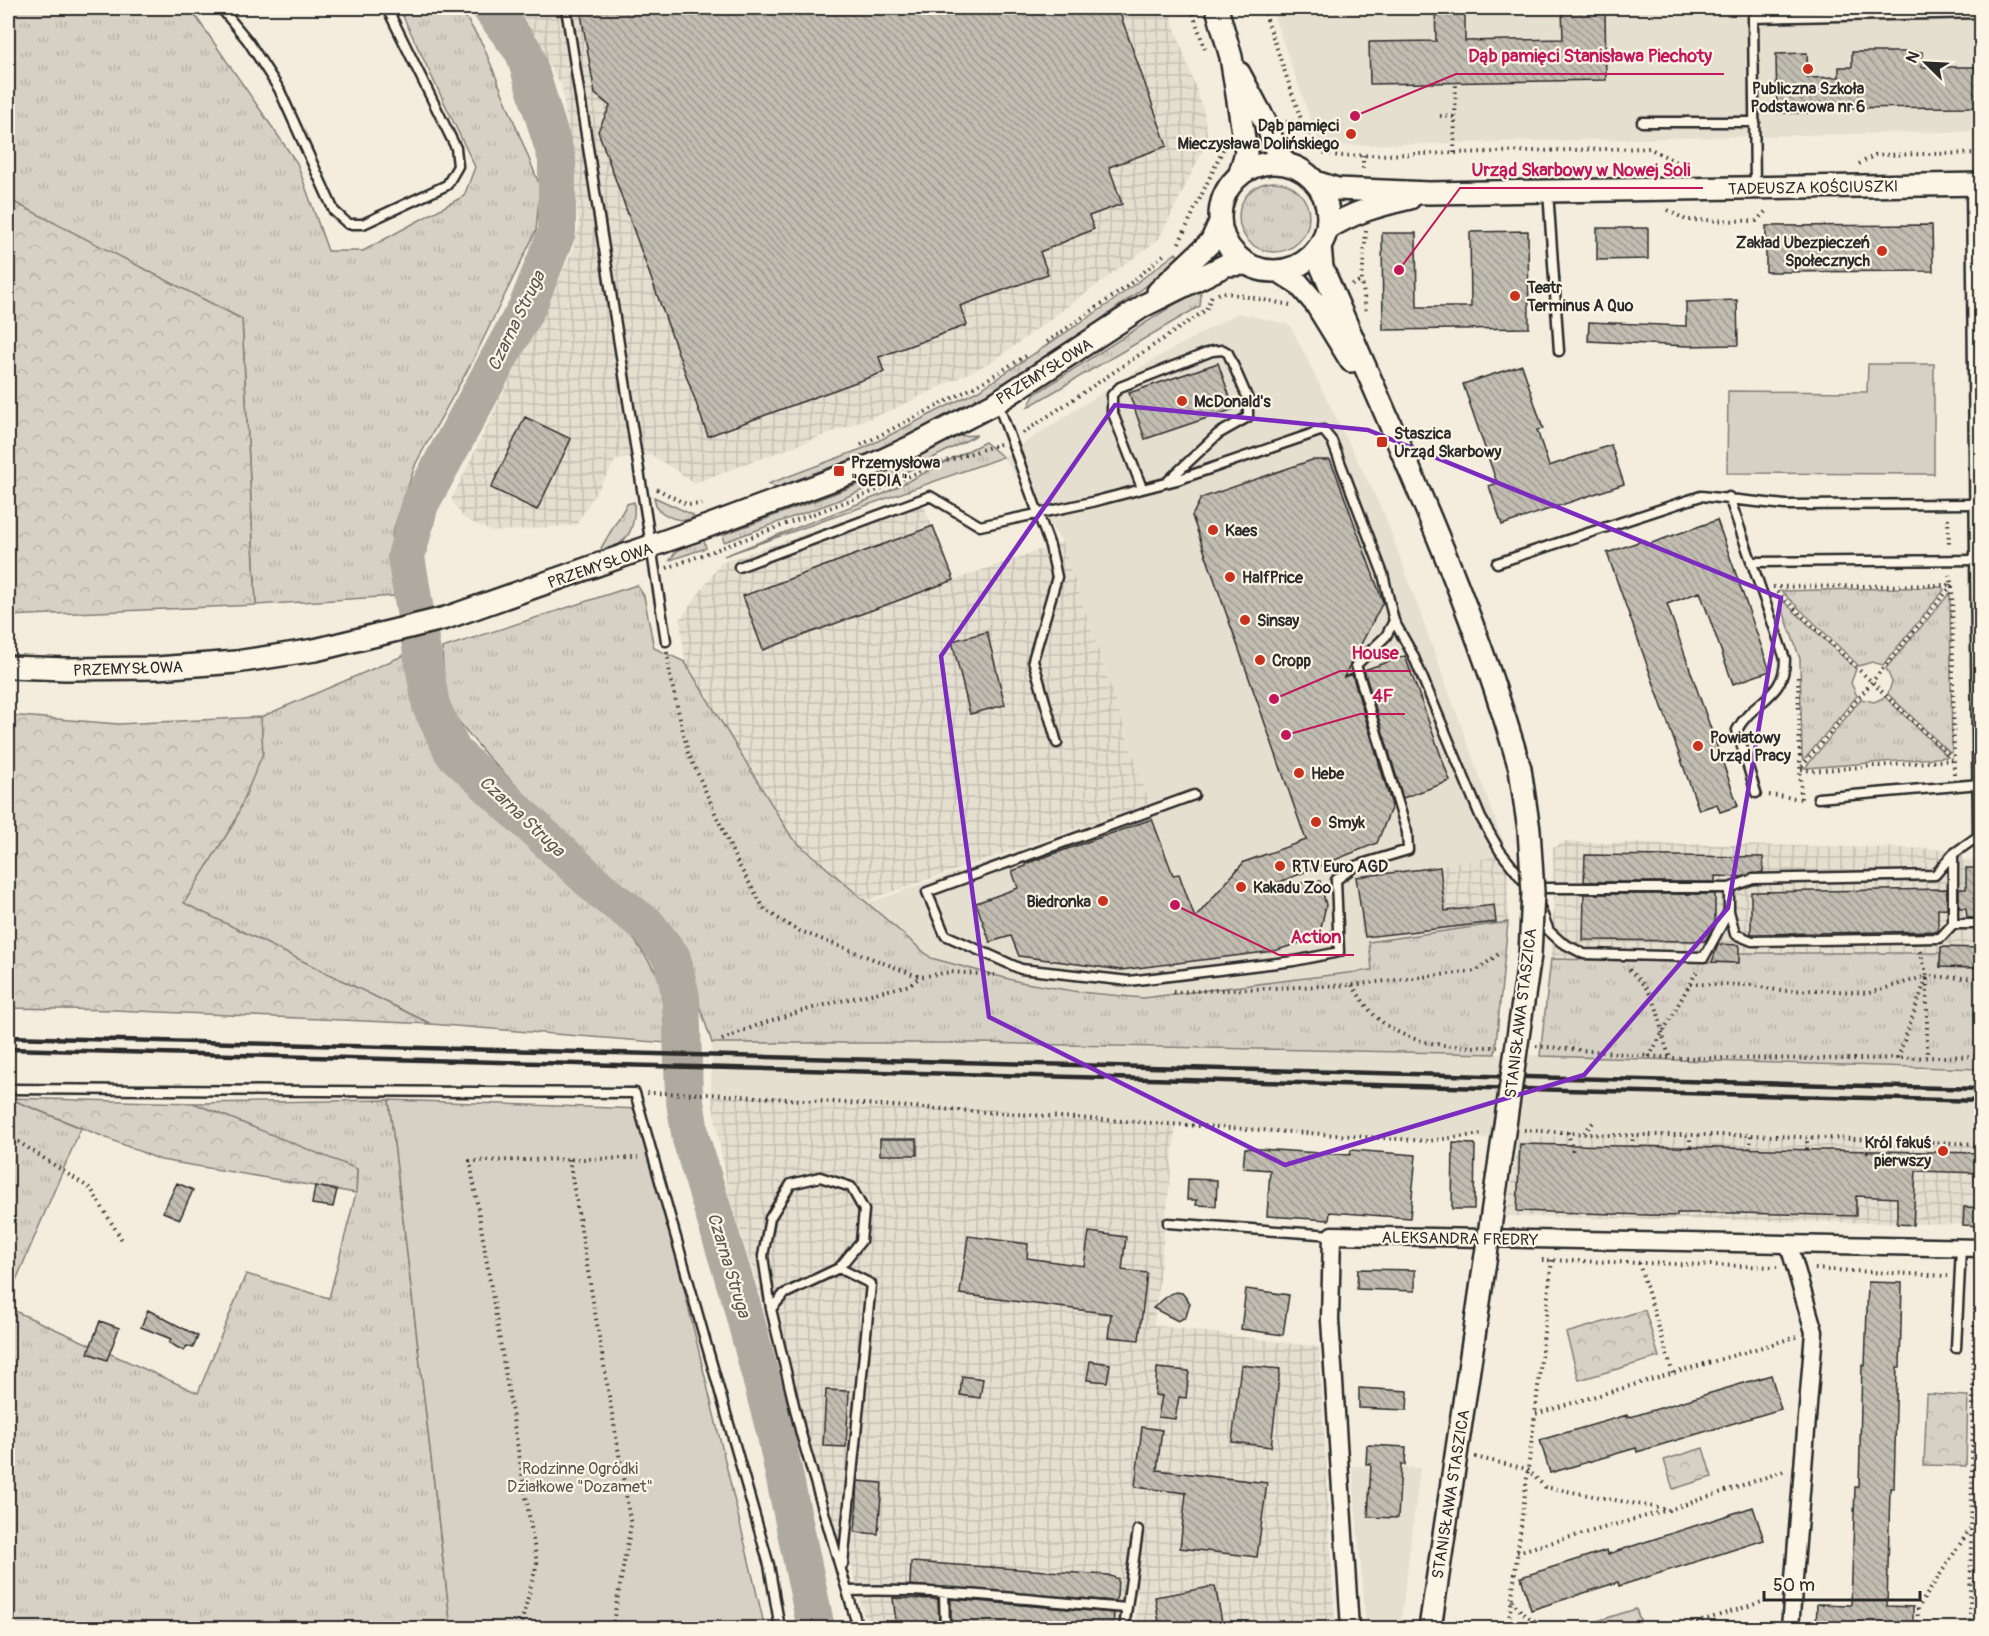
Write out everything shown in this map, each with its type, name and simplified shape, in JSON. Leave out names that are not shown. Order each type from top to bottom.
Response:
[{"type":"street","points":[[1217,8],[1231,57],[1246,153],[1239,176]]},
{"type":"street","points":[[1231,57],[1268,127],[1274,146],[1286,164]]},
{"type":"street","points":[[1270,163],[1286,164],[1302,171],[1315,182],[1324,196],[1328,213],[1324,237],[1310,258],[1295,267],[1279,271],[1262,270],[1246,264],[1233,253],[1224,238],[1220,222],[1221,205],[1228,189],[1239,176],[1253,167],[1270,163]]},
{"type":"street","name":"TADEUSZA KOŚCIUSZKI","points":[[1315,182],[1338,189],[1430,193],[1978,184]]},
{"type":"street","points":[[1978,184],[1981,835]]},
{"type":"street","name":"TADEUSZA KOŚCIUSZKI","points":[[1324,237],[1344,218],[1368,208],[1430,193]]},
{"type":"street","name":"PRZEMYSŁOWA","points":[[1145,305],[1211,242],[1220,222]]},
{"type":"street","name":"STANISŁAWA STASZICA","points":[[1324,237],[1322,268],[1473,622],[1499,695],[1520,769],[1529,830],[1533,891],[1530,955],[1430,1629]]},
{"type":"street","name":"PRZEMYSŁOWA","points":[[8,667],[157,668],[236,662],[315,650],[446,618],[852,474],[914,446],[997,402],[1145,305],[1226,265],[1246,264]]},
{"type":"street","name":"STANISŁAWA STASZICA","points":[[1279,271],[1298,283],[1316,304],[1386,417]]},
{"type":"street","points":[[1332,1236],[1330,1320],[1350,1629]]},
{"type":"street","name":"ALEKSANDRA FREDRY","points":[[1332,1236],[1982,1248]]},
{"type":"street","points":[[1790,1245],[1814,1332],[1790,1629]]},
{"type":"lane","points":[[221,8],[248,41],[279,89],[334,211],[348,224],[363,224],[447,185],[458,166],[456,148],[387,8]]},
{"type":"lane","points":[[566,8],[666,641]]},
{"type":"lane","points":[[1755,187],[1753,18],[1982,14]]},
{"type":"lane","points":[[1642,122],[1755,122]]},
{"type":"lane","points":[[1548,190],[1558,351]]},
{"type":"lane","points":[[1142,488],[1112,411],[1112,395],[1120,387],[1212,351],[1223,350],[1228,353],[1248,399],[1248,417],[1218,434],[1166,483]]},
{"type":"lane","points":[[997,402],[1050,546],[1057,577],[1032,660],[1057,743]]},
{"type":"lane","points":[[739,567],[930,496],[980,526],[1092,502],[1166,483],[1323,430],[1332,441],[1383,574],[1394,621],[1413,655],[1481,818],[1500,851],[1537,900],[1549,931],[1561,942],[1584,954],[1704,957],[1729,911]]},
{"type":"lane","points":[[1497,563],[1701,496],[1728,497],[1785,505],[1981,504]]},
{"type":"lane","points":[[1728,497],[1785,658],[1785,675],[1776,690],[1742,720],[1737,730],[1756,793]]},
{"type":"lane","points":[[1751,562],[1980,560]]},
{"type":"lane","points":[[1194,795],[927,892],[945,935],[1021,969],[1129,981],[1294,961],[1339,952],[1336,880],[1355,866],[1408,850],[1407,832],[1356,664],[1386,636],[1394,621]]},
{"type":"lane","points":[[1818,798],[1980,784]]},
{"type":"lane","points":[[1529,888],[1729,888],[1753,879],[1935,874],[1953,854],[1981,835]]},
{"type":"lane","points":[[1729,888],[1729,911],[1735,934],[1752,941],[1940,938],[1953,924],[1953,854]]},
{"type":"lane","points":[[1953,924],[1982,924]]},
{"type":"lane","points":[[8,1089],[635,1093],[769,1565],[780,1629]]},
{"type":"lane","points":[[771,1309],[784,1294],[839,1268],[861,1241],[864,1210],[851,1187],[820,1177],[791,1184],[770,1218],[763,1256],[771,1309],[801,1434],[843,1568],[858,1629]]},
{"type":"lane","points":[[1168,1223],[1332,1236]]},
{"type":"lane","points":[[1956,1348],[1961,1248]]},
{"type":"lane","points":[[839,1268],[871,1284],[843,1568]]},
{"type":"lane","points":[[1125,1629],[1138,1530]]},
{"type":"lane","points":[[848,1591],[911,1589],[944,1594],[1128,1608]]},
{"type":"lane","points":[[944,1594],[945,1629]]},
{"type":"path","points":[[1263,8],[1302,122],[1322,152],[1338,156],[1649,148],[1690,169]]},
{"type":"path","points":[[1454,153],[1456,82]]},
{"type":"path","points":[[1440,116],[1455,117]]},
{"type":"path","points":[[1283,123],[1302,122]]},
{"type":"path","points":[[1038,349],[1125,288],[1179,243],[1229,136]]},
{"type":"path","points":[[1855,167],[1875,155],[1982,153]]},
{"type":"path","points":[[1669,210],[1686,220],[1756,221],[1766,211]]},
{"type":"path","points":[[1362,280],[1366,230],[1370,223]]},
{"type":"path","points":[[1179,243],[1183,249]]},
{"type":"path","points":[[1223,292],[1297,306]]},
{"type":"path","points":[[851,448],[976,386],[1027,355]]},
{"type":"path","points":[[642,489],[654,488],[688,505],[700,505],[711,501]]},
{"type":"path","points":[[1772,587],[1953,585]]},
{"type":"path","points":[[1800,769],[1953,585]]},
{"type":"path","points":[[1953,585],[1954,786]]},
{"type":"path","points":[[1772,587],[1776,598]]},
{"type":"path","points":[[1772,587],[1954,760]]},
{"type":"path","points":[[666,641],[670,676],[688,752],[737,862],[765,910],[795,929],[920,977]]},
{"type":"path","points":[[1798,671],[1801,800]]},
{"type":"path","points":[[1800,769],[1811,771],[1954,760]]},
{"type":"path","points":[[1756,793],[1801,800],[1818,798]]},
{"type":"path","points":[[1917,939],[1927,976],[1927,1057]]},
{"type":"path","points":[[1164,991],[1187,993],[1351,985],[1476,971],[1501,952]]},
{"type":"path","points":[[1607,955],[1630,970],[1649,988],[1658,1007],[1661,1036],[1670,1058]]},
{"type":"path","points":[[1649,1057],[1704,957]]},
{"type":"path","points":[[722,1040],[750,1027],[808,1008],[910,985],[920,977],[950,972],[998,975]]},
{"type":"path","points":[[1898,1058],[1927,976]]},
{"type":"path","points":[[1690,984],[1751,985],[1781,991],[1821,990],[1869,993],[1927,976],[1982,979]]},
{"type":"path","points":[[1351,985],[1374,1015],[1394,1030],[1431,1045],[1502,1047]]},
{"type":"path","points":[[1535,1046],[1594,1049],[1670,1058],[1982,1056]]},
{"type":"path","points":[[665,1093],[711,1094],[1428,1141],[1491,1133]]},
{"type":"path","points":[[1583,1134],[1595,1120]]},
{"type":"path","points":[[1513,1131],[1568,1131],[1583,1134],[1633,1135],[1750,1135],[1982,1144]]},
{"type":"path","points":[[1568,1131],[1573,1153]]},
{"type":"path","points":[[8,1135],[91,1189],[122,1240]]},
{"type":"path","points":[[1632,1147],[1633,1135]]},
{"type":"path","points":[[1690,1135],[1690,1147]]},
{"type":"path","points":[[1750,1135],[1750,1149]]},
{"type":"path","points":[[1807,1149],[1808,1138]]},
{"type":"path","points":[[1867,1153],[1872,1139]]},
{"type":"path","points":[[520,1629],[537,1563],[470,1161],[652,1157]]},
{"type":"path","points":[[569,1159],[631,1525],[612,1629]]},
{"type":"path","points":[[1530,1259],[1796,1268],[1960,1278]]},
{"type":"path","points":[[1508,1629],[1552,1260]]},
{"type":"path","points":[[1639,1263],[1673,1374]]},
{"type":"path","points":[[1970,1621],[1974,1314]]},
{"type":"path","points":[[1535,1414],[1814,1332]]},
{"type":"path","points":[[1456,1452],[1527,1469],[1545,1487],[1669,1510]]},
{"type":"path","points":[[1517,1552],[1669,1510],[1784,1471]]},
{"type":"path","points":[[1917,1629],[1918,1608],[1971,1529]]},
{"type":"path","points":[[1511,1599],[1523,1614],[1547,1629]]},
{"type":"path","points":[[1679,1629],[1768,1600]]},
{"type":"highlighted area","points":[[1115,405],[1368,430],[1781,598],[1728,908],[1584,1075],[1285,1165],[989,1017],[941,656]]},
{"type":"shaded area","points":[[514,8],[1168,8],[1204,112],[1208,140],[1159,239],[995,360],[892,410],[695,483],[652,455],[616,460],[576,525],[492,532],[464,518],[451,500],[573,250],[579,226],[562,86]]},
{"type":"shaded area","points":[[1271,8],[1981,8],[1981,131],[1320,146]]},
{"type":"shaded area","points":[[1238,313],[1290,325],[1385,516],[1508,855],[1508,922],[1370,942],[1372,969],[1143,998],[1079,992],[1020,982],[931,958],[865,901],[874,901],[1150,804],[1062,542],[1003,457],[1151,361]]},
{"type":"shaded area","points":[[919,494],[954,580],[1062,542],[1150,804],[865,901],[792,838],[685,662],[680,619],[721,563]]},
{"type":"shaded area","points":[[1565,842],[1963,849],[1963,860],[1981,860],[1981,968],[1940,967],[1940,953],[1740,963],[1551,959],[1554,901],[1553,848]]},
{"type":"shaded area","points":[[1508,855],[1508,922],[1362,935],[1356,877]]},
{"type":"shaded area","points":[[712,1043],[978,1043],[1495,1054],[1981,1069],[1982,1144],[1751,1135],[1583,1134],[1518,1139],[1448,1137],[1428,1141],[1176,1125],[960,1106],[711,1094]]},
{"type":"shaded area","points":[[711,1094],[960,1106],[1176,1125],[1154,1325],[1319,1347],[1335,1622],[1339,1628],[1134,1628],[1139,1594],[1125,1595],[1120,1628],[867,1628],[855,1579],[729,1197]]},
{"type":"shaded area","points":[[1583,1134],[1751,1135],[1981,1144],[1981,1225],[1506,1216],[1518,1139]]},
{"type":"shaded area","points":[[1352,1466],[1420,1468],[1400,1628],[1366,1625]]},
{"type":"green space","points":[[8,8],[190,8],[297,163],[328,251],[363,251],[464,196],[475,167],[399,8],[460,8],[483,45],[540,186],[536,231],[473,360],[416,463],[392,534],[395,596],[256,605],[242,319],[8,200]]},
{"type":"green space","points":[[1274,182],[1287,185],[1299,192],[1306,204],[1309,217],[1306,230],[1299,242],[1287,249],[1274,252],[1261,249],[1249,242],[1242,230],[1239,217],[1242,204],[1249,192],[1261,185]]},
{"type":"green space","points":[[8,199],[242,319],[256,605],[8,616]]},
{"type":"green space","points":[[1176,253],[1181,260],[1071,341],[1015,379],[956,413],[848,463],[781,489],[768,484],[864,448],[981,389],[1110,303]]},
{"type":"green space","points":[[1198,289],[1201,295],[1200,306],[1028,407],[1035,394]]},
{"type":"green space","points":[[1868,364],[1934,364],[1934,474],[1727,473],[1728,391],[1867,392]]},
{"type":"green space","points":[[977,435],[904,473],[834,502],[724,542],[722,535],[860,484],[958,436]]},
{"type":"green space","points":[[985,442],[1003,457],[724,556],[883,494]]},
{"type":"green space","points":[[654,497],[693,515],[693,519],[678,520],[666,515],[657,509]]},
{"type":"green space","points":[[634,502],[634,520],[629,534],[618,545],[602,553],[601,548],[627,504]]},
{"type":"green space","points":[[704,540],[706,548],[670,560],[678,549]]},
{"type":"green space","points":[[637,585],[644,596],[654,648],[685,662],[792,838],[931,958],[1020,982],[1079,992],[1143,998],[1372,970],[1369,942],[1508,922],[1495,1054],[978,1043],[712,1043],[678,942],[601,872],[487,756],[445,705],[442,648]]},
{"type":"green space","points":[[1942,587],[1944,590],[1883,665],[1872,662],[1859,666],[1781,591]]},
{"type":"green space","points":[[1950,593],[1952,752],[1950,753],[1888,694],[1892,682],[1886,668]]},
{"type":"green space","points":[[1782,600],[1856,669],[1851,683],[1857,696],[1804,760],[1802,758],[1800,659],[1780,602]]},
{"type":"green space","points":[[407,654],[425,730],[457,776],[626,927],[660,978],[667,1043],[431,1024],[183,903],[234,823],[262,753],[261,717]]},
{"type":"green space","points":[[1885,697],[1948,757],[1805,768],[1861,699],[1874,702]]},
{"type":"green space","points":[[8,715],[118,724],[261,717],[263,753],[234,823],[184,903],[431,1024],[114,1010],[8,1008]]},
{"type":"green space","points":[[1740,953],[1940,953],[1940,967],[1981,968],[1981,1069],[1540,1056],[1551,959],[1738,963]]},
{"type":"green space","points":[[8,1098],[81,1128],[8,1299]]},
{"type":"green space","points":[[8,1098],[193,1103],[357,1169],[356,1193],[161,1160]]},
{"type":"green space","points":[[389,1100],[451,1628],[8,1628],[8,1308],[198,1393],[246,1274],[329,1298],[356,1193],[357,1170],[193,1103]]},
{"type":"green space","name":"Rodzinne Ogródki Działkowe \"Dozamet\"","points":[[389,1100],[641,1109],[765,1628],[451,1628]]},
{"type":"green space","points":[[1645,1310],[1659,1357],[1579,1380],[1566,1333]]},
{"type":"green space","points":[[1927,1394],[1968,1396],[1966,1466],[1924,1465]]},
{"type":"green space","points":[[1703,1448],[1712,1477],[1673,1489],[1664,1460]]},
{"type":"green space","points":[[1636,1609],[1643,1628],[1600,1628],[1597,1621]]},
{"type":"building","points":[[580,8],[1118,8],[1167,146],[1109,167],[1122,204],[1089,216],[1094,229],[1040,252],[1048,274],[960,306],[967,325],[879,357],[884,372],[708,436],[598,131],[610,106],[595,94]]},
{"type":"building","points":[[1435,8],[1465,8],[1465,41],[1563,39],[1562,8],[1605,8],[1606,80],[1370,84],[1369,42],[1436,41]]},
{"type":"building","points":[[1852,52],[1922,52],[1922,67],[1982,67],[1982,107],[1808,108],[1808,113],[1777,113],[1776,54],[1807,53],[1808,78],[1839,77],[1839,67],[1852,67]]},
{"type":"building","name":"Zakład Ubezpieczeń Społecznych","points":[[1932,225],[1933,271],[1766,272],[1766,226]]},
{"type":"building","points":[[1597,228],[1648,228],[1648,259],[1597,260]]},
{"type":"building","points":[[1528,231],[1529,328],[1383,330],[1382,233],[1416,233],[1417,307],[1471,307],[1470,232]]},
{"type":"building","points":[[1737,300],[1738,345],[1687,346],[1588,341],[1589,322],[1686,326],[1686,302]]},
{"type":"building","name":"McDonald's","points":[[1218,363],[1234,409],[1145,439],[1129,393]]},
{"type":"building","points":[[1522,365],[1543,429],[1537,430],[1549,466],[1611,445],[1624,484],[1502,525],[1489,486],[1497,483],[1463,384]]},
{"type":"building","points":[[525,417],[571,439],[537,510],[491,488]]},
{"type":"building","points":[[1312,460],[1330,460],[1383,602],[1344,677],[1352,674],[1392,806],[1377,843],[1275,884],[1276,886],[1320,881],[1326,905],[1319,937],[1274,951],[1121,970],[1019,956],[1011,936],[990,942],[976,903],[1018,888],[1012,871],[1026,866],[1025,864],[1152,819],[1173,875],[1179,874],[1195,918],[1244,862],[1306,840],[1192,516],[1201,498]]},
{"type":"building","points":[[1717,520],[1770,671],[1733,684],[1700,592],[1667,604],[1738,806],[1720,812],[1717,804],[1699,810],[1607,553],[1644,540],[1646,545]]},
{"type":"building","points":[[933,526],[954,580],[763,650],[743,596]]},
{"type":"building","points":[[987,632],[1005,705],[970,714],[952,641]]},
{"type":"building","points":[[1405,656],[1450,781],[1403,798],[1364,670]]},
{"type":"building","points":[[1585,855],[1763,857],[1763,872],[1741,877],[1715,876],[1715,882],[1584,882]]},
{"type":"building","points":[[1440,867],[1445,911],[1494,905],[1496,922],[1365,937],[1356,877]]},
{"type":"building","points":[[1966,868],[1982,868],[1982,918],[1967,918],[1966,908],[1959,908],[1959,889],[1966,889]]},
{"type":"building","points":[[1947,889],[1947,908],[1938,909],[1938,931],[1751,934],[1751,892]]},
{"type":"building","points":[[1584,894],[1715,894],[1715,924],[1705,941],[1583,940]]},
{"type":"building","points":[[1718,944],[1739,945],[1739,963],[1712,962]]},
{"type":"building","points":[[1941,947],[1982,948],[1982,968],[1940,967]]},
{"type":"building","points":[[880,1139],[917,1139],[917,1155],[880,1155]]},
{"type":"building","points":[[1453,1143],[1475,1144],[1474,1209],[1452,1209]]},
{"type":"building","points":[[1520,1144],[1982,1153],[1982,1173],[1916,1171],[1913,1225],[1897,1224],[1897,1198],[1856,1196],[1856,1216],[1677,1213],[1677,1216],[1517,1211]]},
{"type":"building","points":[[1245,1148],[1350,1155],[1351,1150],[1416,1155],[1410,1218],[1330,1212],[1329,1220],[1267,1216],[1270,1170],[1243,1168]]},
{"type":"building","points":[[1188,1179],[1217,1180],[1216,1206],[1196,1205],[1197,1200],[1187,1200]]},
{"type":"building","points":[[177,1183],[193,1190],[180,1219],[163,1212]]},
{"type":"building","points":[[315,1186],[337,1190],[333,1207],[312,1204]]},
{"type":"building","points":[[1964,1207],[1981,1208],[1980,1226],[1963,1225]]},
{"type":"building","points":[[1089,1232],[1126,1237],[1122,1270],[1147,1273],[1139,1340],[1108,1337],[1111,1314],[960,1294],[968,1236],[1028,1244],[1027,1258],[1084,1266]]},
{"type":"building","points":[[1358,1269],[1415,1270],[1415,1291],[1357,1289]]},
{"type":"building","points":[[1868,1282],[1902,1283],[1894,1488],[1890,1488],[1887,1606],[1913,1607],[1913,1629],[1816,1629],[1817,1604],[1851,1605],[1855,1487],[1859,1487],[1862,1365],[1865,1366]]},
{"type":"building","points":[[1246,1289],[1289,1295],[1283,1335],[1241,1329]]},
{"type":"building","points":[[1176,1292],[1182,1293],[1190,1303],[1186,1317],[1178,1321],[1153,1308]]},
{"type":"building","points":[[148,1310],[198,1336],[193,1348],[187,1346],[184,1351],[169,1343],[171,1339],[141,1327]]},
{"type":"building","points":[[100,1321],[119,1328],[107,1360],[88,1353]]},
{"type":"building","points":[[1090,1361],[1110,1364],[1107,1382],[1087,1380]]},
{"type":"building","points":[[1241,1365],[1280,1369],[1271,1447],[1232,1442]]},
{"type":"building","points":[[1157,1368],[1189,1371],[1186,1398],[1179,1397],[1175,1419],[1158,1417],[1162,1396],[1155,1395]]},
{"type":"building","points":[[1771,1375],[1781,1409],[1637,1452],[1636,1448],[1550,1473],[1540,1440],[1627,1415],[1627,1418]]},
{"type":"building","points":[[962,1376],[983,1379],[980,1398],[960,1395]]},
{"type":"building","points":[[1359,1388],[1408,1391],[1407,1410],[1359,1408]]},
{"type":"building","points":[[826,1390],[849,1391],[846,1447],[823,1446]]},
{"type":"building","points":[[1142,1427],[1162,1430],[1157,1470],[1267,1483],[1257,1557],[1180,1548],[1186,1493],[1135,1487]]},
{"type":"building","points":[[1367,1445],[1406,1447],[1405,1465],[1401,1465],[1398,1518],[1368,1517],[1371,1464],[1366,1464]]},
{"type":"building","points":[[858,1481],[882,1483],[878,1534],[855,1532]]},
{"type":"building","points":[[1753,1507],[1764,1540],[1619,1586],[1618,1582],[1531,1610],[1521,1577],[1607,1550],[1608,1554]]},
{"type":"building","points":[[911,1562],[1108,1575],[1118,1579],[1117,1596],[1115,1601],[910,1585]]},
{"type":"building","points":[[1215,1586],[1222,1622],[1188,1629],[1160,1629],[1155,1597]]},
{"type":"building","points":[[893,1598],[938,1599],[939,1624],[935,1624],[936,1629],[897,1629]]},
{"type":"building","points":[[951,1599],[1114,1613],[1113,1629],[981,1629],[951,1625]]},
{"type":"waterway","name":"Czarna Struga","points":[[491,8],[524,52],[557,159],[557,232],[528,305],[420,504],[406,557],[431,706],[453,752],[605,894],[647,925],[672,958],[681,997],[684,1095],[691,1139],[741,1302],[775,1431],[816,1628]]},
{"type":"railway","points":[[8,1037],[1982,1089]]},
{"type":"railway","points":[[8,1049],[1982,1101]]},
{"type":"place","name":"Publiczna Szkoła Podstawowa nr 6","points":[[1808,69]]},
{"type":"place","name":"Dąb pamięci Stanisława Piechoty","points":[[1355,116]]},
{"type":"place","name":"Dąb pamięci Mieczysława Dolińskiego","points":[[1351,134]]},
{"type":"place","name":"Zakład Ubezpieczeń Społecznych","points":[[1882,251]]},
{"type":"place","name":"Urząd Skarbowy w Nowej Soli","points":[[1399,270]]},
{"type":"place","name":"Teatr Terminus A Quo","points":[[1515,296]]},
{"type":"place","name":"McDonald's","points":[[1182,401]]},
{"type":"place","name":"Staszica Urząd Skarbowy","points":[[1382,442]]},
{"type":"place","name":"Przemysłowa \"GEDIA\"","points":[[839,471]]},
{"type":"place","name":"Kaes","points":[[1213,530]]},
{"type":"place","name":"HalfPrice","points":[[1230,577]]},
{"type":"place","name":"Sinsay","points":[[1245,620]]},
{"type":"place","name":"Cropp","points":[[1260,660]]},
{"type":"place","name":"House","points":[[1274,699]]},
{"type":"place","name":"4F","points":[[1286,735]]},
{"type":"place","name":"Powiatowy Urząd Pracy","points":[[1698,746]]},
{"type":"place","name":"Hebe","points":[[1299,773]]},
{"type":"place","name":"Smyk","points":[[1316,822]]},
{"type":"place","name":"RTV Euro AGD","points":[[1280,866]]},
{"type":"place","name":"Kakadu Zoo","points":[[1241,887]]},
{"type":"place","name":"Biedronka","points":[[1103,901]]},
{"type":"place","name":"Action","points":[[1175,905]]},
{"type":"place","name":"Król fakuś pierwszy","points":[[1943,1151]]}]
